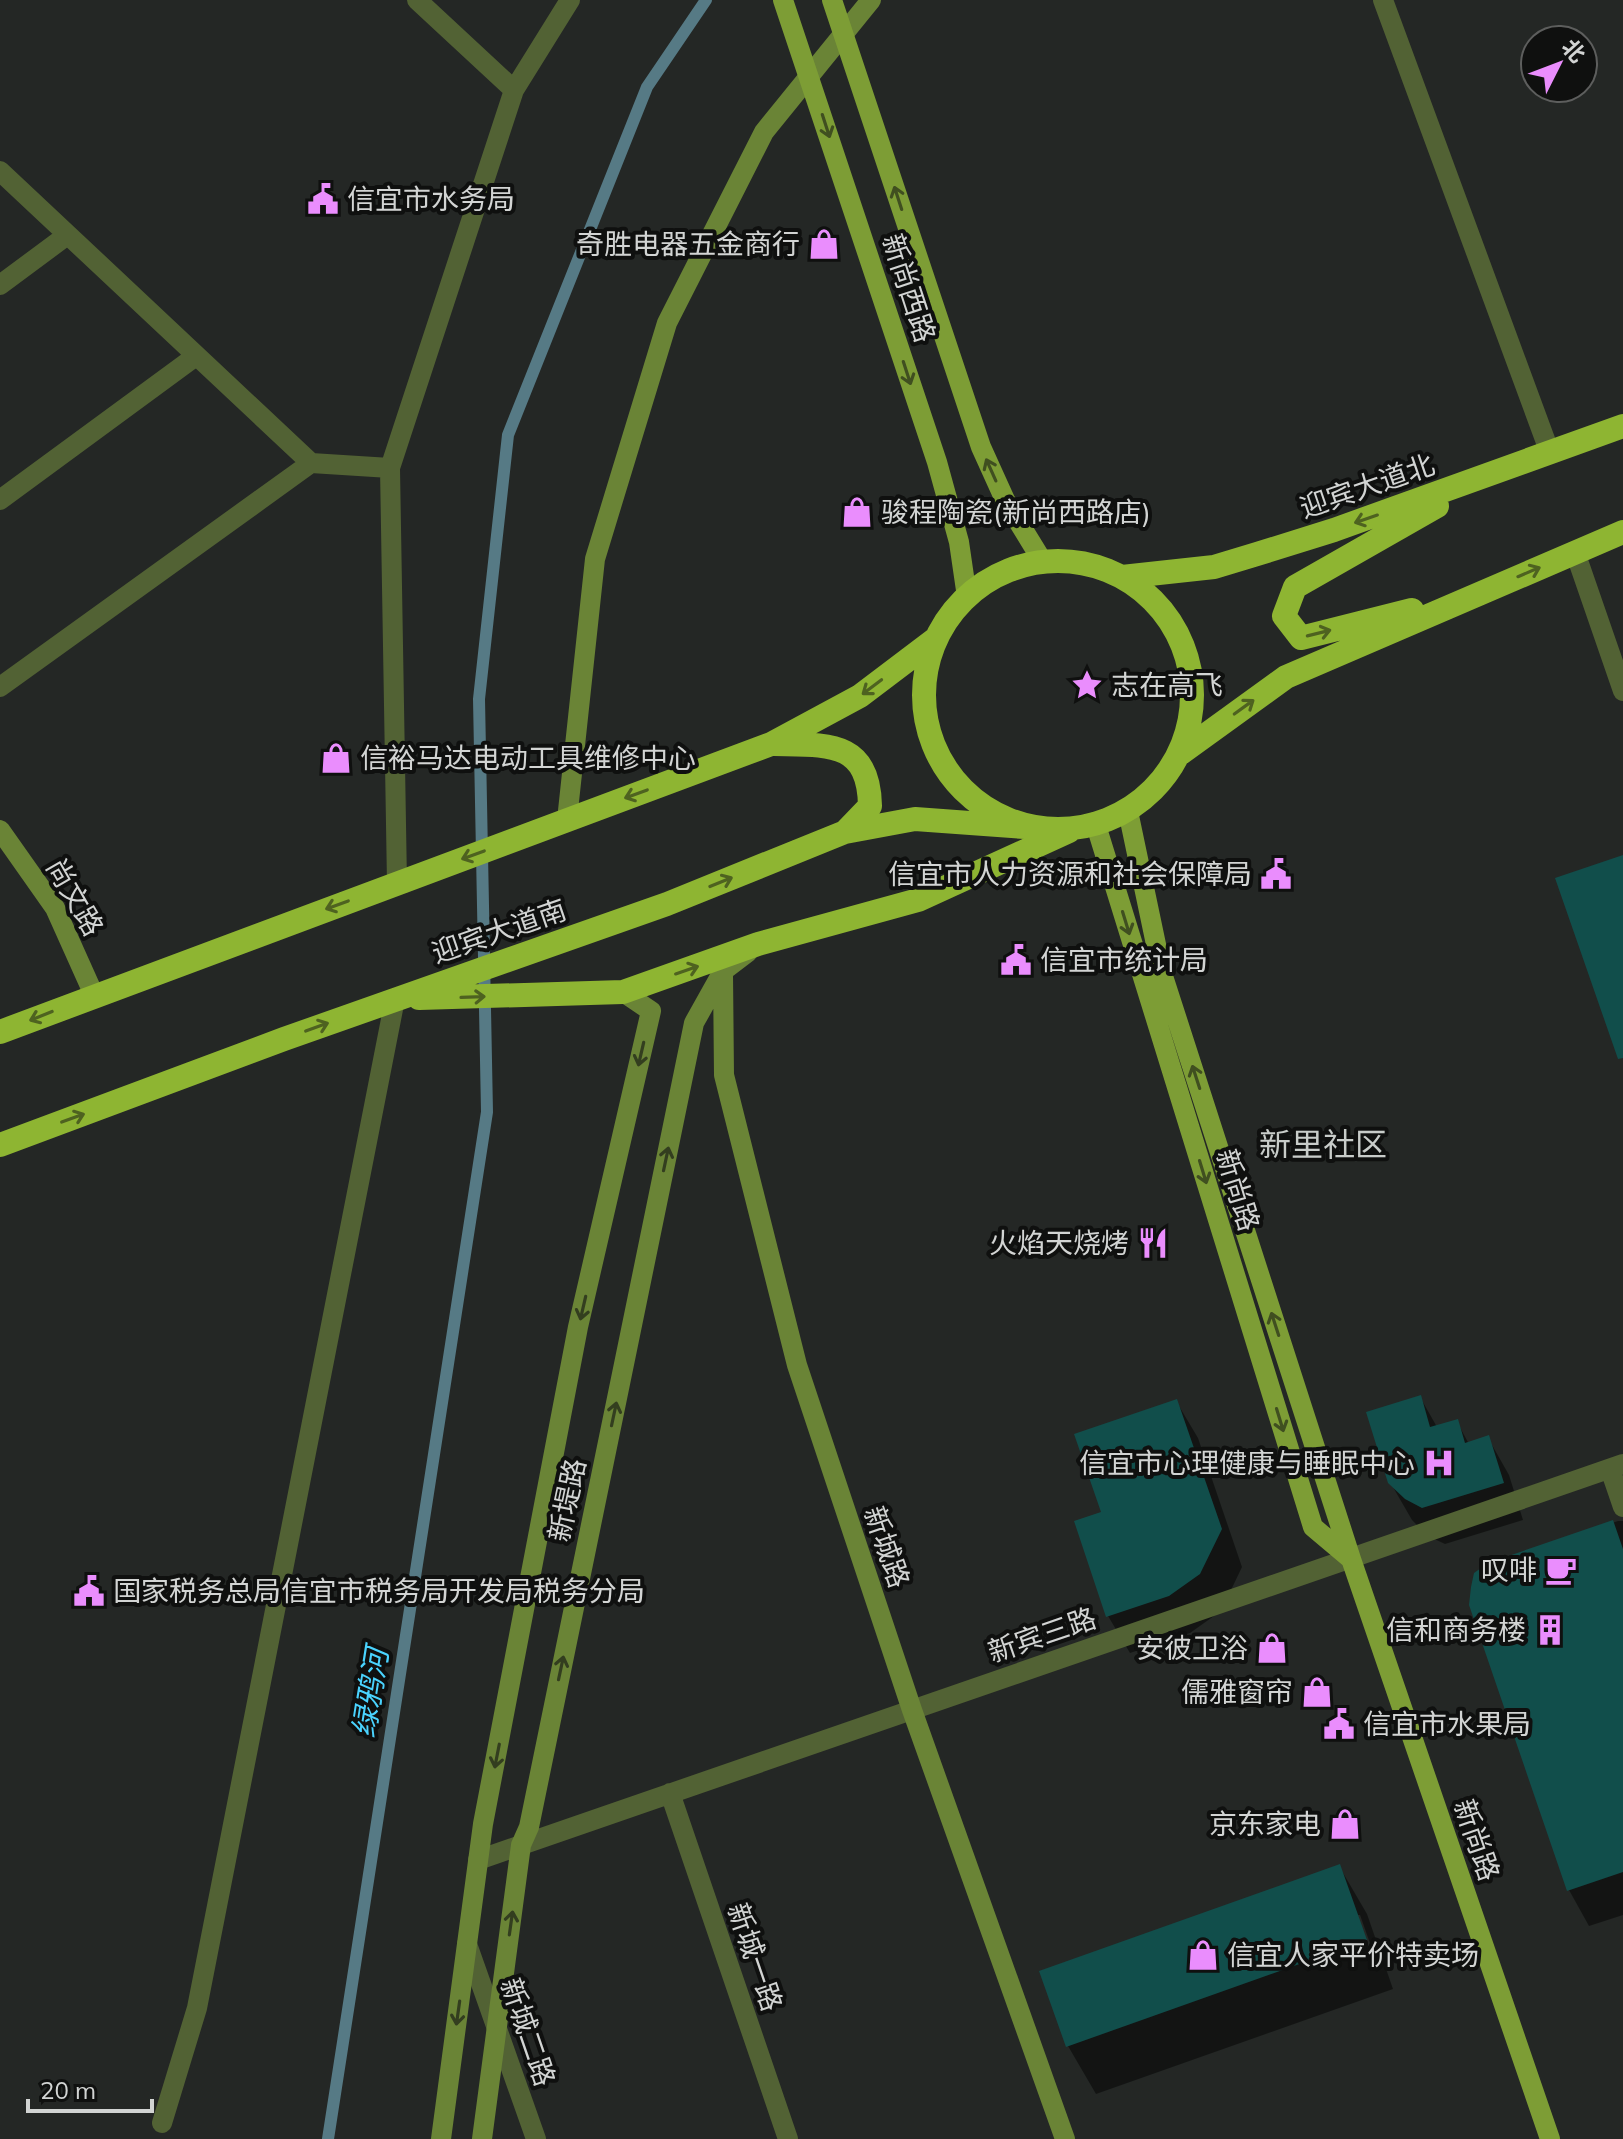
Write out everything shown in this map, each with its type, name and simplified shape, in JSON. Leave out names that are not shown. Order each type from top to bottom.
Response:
[{"type":"highway","name":"迎宾大道北","points":[[1122,577],[1214,567],[1334,530],[1623,426]]},
{"type":"highway","points":[[1481,592],[1301,638],[1284,616],[1295,587],[1491,475]]},
{"type":"highway","points":[[407,995],[623,992],[722,964],[758,944],[918,900],[1071,830],[1128,811],[1154,791],[1181,753],[1286,677],[1623,532]]},
{"type":"highway","points":[[0,1032],[771,744],[860,696],[934,640],[967,597],[995,575],[1043,562],[1081,562],[1122,577],[1155,601],[1179,634],[1191,673],[1192,714],[1181,753]]},
{"type":"highway","points":[[934,640],[923,685],[928,732],[948,774],[982,807],[1025,827],[1071,830]]},
{"type":"highway","points":[[771,744],[831,745],[855,756],[870,783],[870,806],[845,832]]},
{"type":"highway","name":"迎宾大道南","points":[[0,1145],[407,995],[667,904],[845,832],[915,819],[1025,827]]},
{"type":"main road","name":"新尚西路","points":[[783,0],[937,462],[959,542],[967,597]]},
{"type":"main road","name":"新尚西路","points":[[832,0],[981,447],[1005,500],[1043,562]]},
{"type":"main road","points":[[567,820],[595,559],[667,323],[764,132],[871,0]]},
{"type":"main road","name":"新尚路","points":[[1128,811],[1162,973],[1351,1559],[1550,2139]]},
{"type":"main road","name":"新尚路","points":[[1095,822],[1313,1527],[1351,1559]]},
{"type":"main road","name":"尚文路","points":[[0,830],[55,908],[94,995]]},
{"type":"main road","name":"新城路","points":[[722,964],[724,1075],[797,1365],[912,1710],[1065,2139]]},
{"type":"main road","name":"新堤路","points":[[482,2139],[521,1845],[529,1827],[694,1023],[722,964]]},
{"type":"main road","name":"新堤路","points":[[441,2139],[478,1860],[578,1327],[651,1011],[623,992]]},
{"type":"street","points":[[417,0],[514,90]]},
{"type":"street","points":[[404,881],[390,468],[514,90],[570,0]]},
{"type":"street","points":[[1383,0],[1550,453]]},
{"type":"street","points":[[0,171],[311,463],[390,468]]},
{"type":"street","points":[[0,285],[66,236]]},
{"type":"street","points":[[0,500],[196,356]]},
{"type":"street","points":[[0,687],[311,463]]},
{"type":"street","points":[[1575,552],[1623,691]]},
{"type":"street","points":[[162,2123],[197,2008],[407,995]]},
{"type":"street","points":[[1617,1466],[1623,1507]]},
{"type":"street","name":"新宾三路","points":[[478,1860],[1617,1466]]},
{"type":"street","name":"新城一路","points":[[670,1793],[788,2139]]},
{"type":"street","name":"新城二路","points":[[467,1944],[536,2139]]},
{"type":"building","points":[[1623,855],[1623,1058],[1618,1059],[1555,878]]},
{"type":"building","name":"信宜市心理健康与睡眠中心","points":[[1421,1395],[1430,1427],[1458,1419],[1465,1443],[1489,1435],[1504,1483],[1422,1508],[1405,1499],[1388,1483],[1366,1412]]},
{"type":"building","points":[[1177,1399],[1222,1529],[1200,1574],[1169,1596],[1106,1617],[1074,1521],[1101,1512],[1074,1434]]},
{"type":"building","points":[[1613,1520],[1623,1549],[1623,1872],[1567,1891],[1469,1605],[1471,1587],[1474,1573],[1488,1563]]},
{"type":"building","name":"信宜人家平价特卖场","points":[[1340,1864],[1367,1940],[1066,2047],[1039,1971]]},
{"type":"waterway","name":"绿鸦河","points":[[328,2139],[487,1112],[479,699],[508,435],[647,87],[706,0]]},
{"type":"place","name":"信宜市水务局","points":[[323,199]]},
{"type":"place","name":"奇胜电器五金商行","points":[[824,244]]},
{"type":"place","name":"骏程陶瓷(新尚西路店)","points":[[857,512]]},
{"type":"place","name":"志在高飞","points":[[1087,685]]},
{"type":"place","name":"信裕马达电动工具维修中心","points":[[336,758]]},
{"type":"place","name":"信宜市人力资源和社会保障局","points":[[1276,874]]},
{"type":"place","name":"信宜市统计局","points":[[1016,960]]},
{"type":"place","name":"火焰天烧烤","points":[[1153,1243]]},
{"type":"place","name":"信宜市心理健康与睡眠中心","points":[[1439,1463]]},
{"type":"place","name":"叹啡","points":[[1561,1570]]},
{"type":"place","name":"国家税务总局信宜市税务局开发局税务分局","points":[[89,1591]]},
{"type":"place","name":"信和商务楼","points":[[1550,1630]]},
{"type":"place","name":"安彼卫浴","points":[[1272,1648]]},
{"type":"place","name":"儒雅窗帘","points":[[1317,1692]]},
{"type":"place","name":"信宜市水果局","points":[[1339,1724]]},
{"type":"place","name":"京东家电","points":[[1345,1824]]},
{"type":"place","name":"信宜人家平价特卖场","points":[[1203,1955]]},
{"type":"district","name":"新里社区","points":[[1323,1145]]}]
